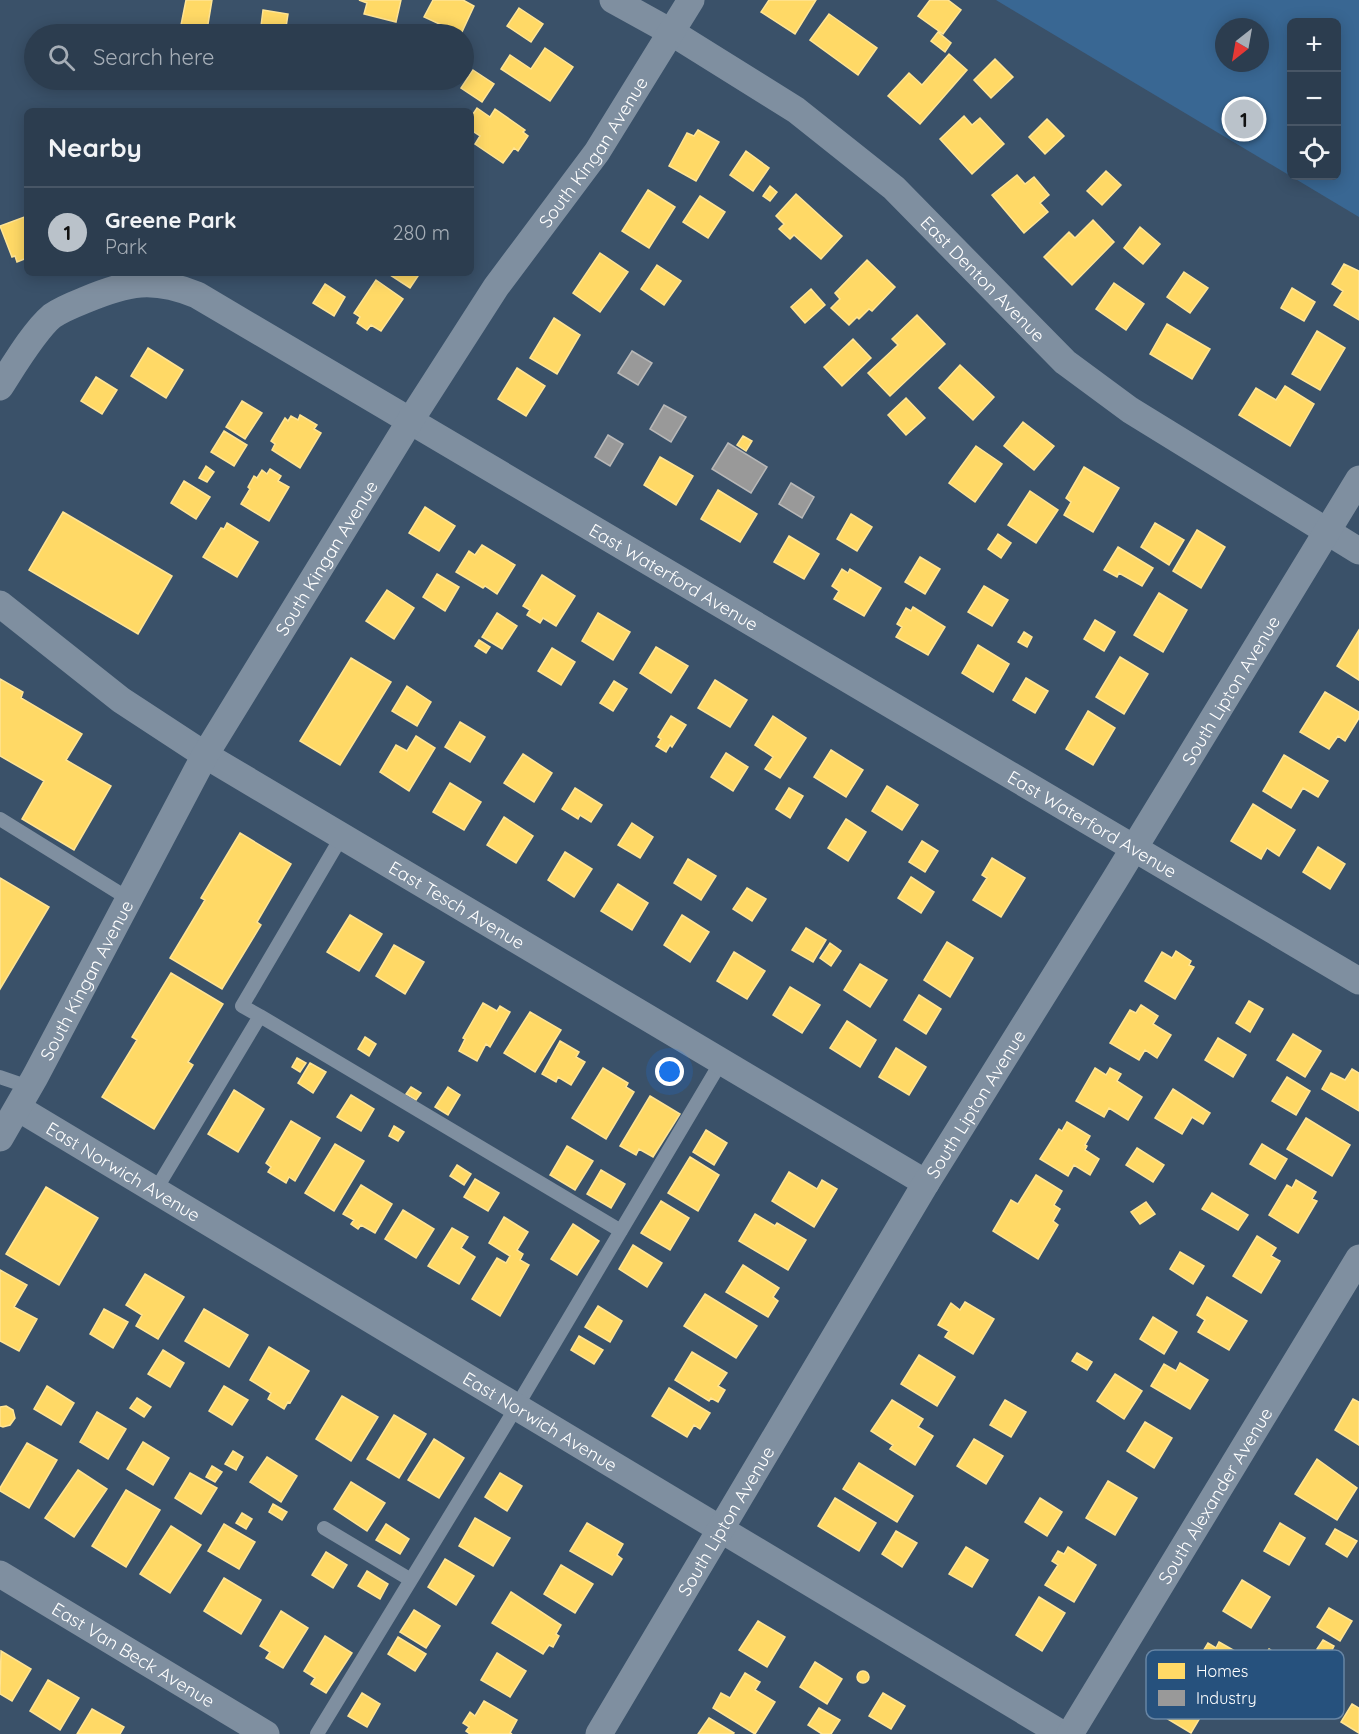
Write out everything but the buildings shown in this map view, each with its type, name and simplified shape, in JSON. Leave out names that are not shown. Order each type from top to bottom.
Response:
[{"type":"street","name":"East Denton Avenue","points":[[613,0],[671,32],[796,110],[894,188],[1065,362],[1130,410],[1359,551]]},
{"type":"street","name":"South Kingan Avenue","points":[[0,1138],[205,755],[410,421],[496,286],[597,152],[691,0]]},
{"type":"street","name":"East Waterford Avenue","points":[[0,387],[23,350],[52,317],[105,291],[134,283],[158,283],[174,286],[197,295],[1359,981]]},
{"type":"street","name":"South Lipton Avenue","points":[[599,1734],[926,1184],[1359,478]]},
{"type":"street","name":"East Tesch Avenue","points":[[0,604],[122,700],[205,755],[926,1184]]},
{"type":"street","name":"East Norwich Avenue","points":[[23,1098],[155,1191],[1062,1734]]},
{"type":"street","name":"South Alexander Avenue","points":[[1070,1734],[1359,1258]]},
{"type":"street","name":"East Van Beck Avenue","points":[[0,1574],[266,1734]]},
{"type":"lane","points":[[0,819],[129,900]]},
{"type":"lane","points":[[342,836],[242,1006],[621,1231]]},
{"type":"lane","points":[[155,1191],[260,1016]]},
{"type":"lane","points":[[317,1734],[517,1406],[721,1062]]},
{"type":"lane","points":[[0,1077],[23,1098]]},
{"type":"lane","points":[[324,1528],[411,1580]]},
{"type":"shaded area","points":[[996,0],[1359,0],[1359,217],[1297,180],[1341,180],[1341,18],[1287,18],[1287,174]]},
{"type":"place","name":"Greene Park","points":[[1244,119]]}]
